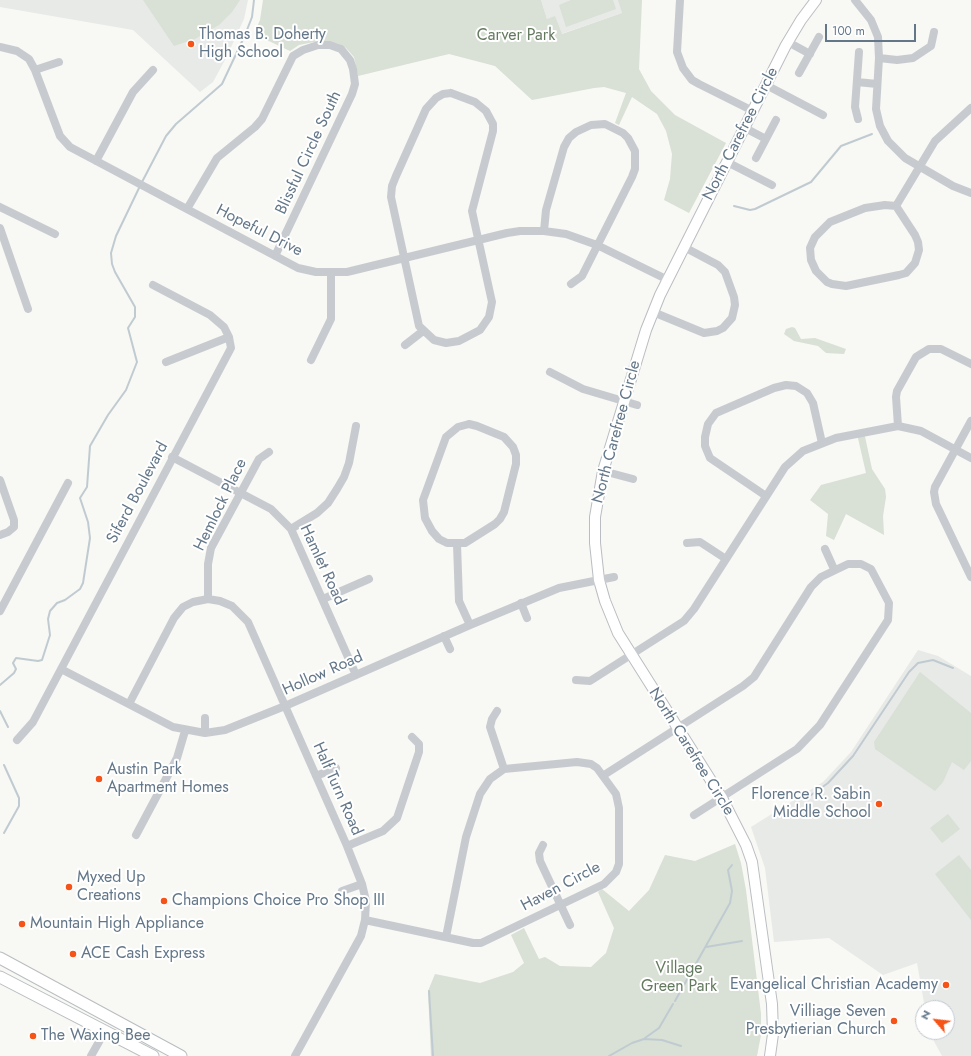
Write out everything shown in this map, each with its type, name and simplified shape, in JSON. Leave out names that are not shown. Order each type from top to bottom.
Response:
[{"type":"highway","points":[[0,958],[181,1056]]},
{"type":"highway","points":[[0,977],[153,1056]]},
{"type":"main road","name":"North Carefree Circle","points":[[770,1056],[773,1034],[772,1004],[754,871],[746,845],[722,798],[631,656],[612,620],[599,580],[595,544],[595,517],[603,471],[646,330],[653,312],[684,247],[788,42],[801,20],[816,0]]},
{"type":"street","points":[[680,0],[677,52],[683,68],[692,80],[753,111]]},
{"type":"street","points":[[856,0],[865,11],[875,28],[878,37],[879,58],[876,109],[880,126],[893,148],[919,166],[953,186],[971,193]]},
{"type":"street","points":[[879,58],[897,60],[913,58],[931,46],[934,32]]},
{"type":"street","points":[[799,73],[819,37]]},
{"type":"street","points":[[788,42],[810,54]]},
{"type":"street","name":"Blissful Circle South","points":[[186,209],[217,158],[255,128],[262,119],[293,56],[313,46],[330,45],[344,52],[350,60],[354,79],[354,89],[276,256]]},
{"type":"street","name":"Hopeful Drive","points":[[0,47],[10,49],[23,55],[29,60],[35,70],[60,136],[70,147],[276,256],[306,270],[331,273],[347,272],[520,231],[544,231],[566,234],[597,245],[668,280]]},
{"type":"street","points":[[858,119],[855,107],[859,52]]},
{"type":"street","points":[[35,70],[59,62]]},
{"type":"street","points":[[96,161],[133,92],[153,70]]},
{"type":"street","points":[[857,82],[877,84]]},
{"type":"street","points":[[766,85],[823,115]]},
{"type":"street","points":[[451,93],[470,99],[486,111],[493,124],[493,131],[472,211],[477,240],[492,302],[492,309],[485,324],[480,330],[459,341],[441,343],[434,340],[419,326],[392,207],[392,186],[426,109],[443,94],[451,93]]},
{"type":"street","points":[[896,206],[935,141],[971,108]]},
{"type":"street","points":[[756,158],[776,120]]},
{"type":"street","points":[[544,231],[548,203],[564,147],[569,138],[576,132],[591,125],[605,124],[623,133],[632,144],[635,152],[635,169],[582,276],[571,284]]},
{"type":"street","points":[[744,128],[766,139]]},
{"type":"street","points":[[727,162],[772,185]]},
{"type":"street","points":[[872,206],[896,206],[918,242],[918,257],[910,269],[899,275],[846,286],[832,284],[822,277],[813,266],[810,254],[815,236],[826,225],[872,206]]},
{"type":"street","points":[[0,207],[55,234]]},
{"type":"street","points":[[0,228],[28,309]]},
{"type":"street","points":[[653,312],[704,333],[717,331],[728,324],[732,318],[735,305],[725,272],[718,266],[684,247]]},
{"type":"street","points":[[312,360],[331,319],[331,273]]},
{"type":"street","points":[[153,285],[210,315],[224,327],[229,337],[166,362]]},
{"type":"street","points":[[405,345],[423,331]]},
{"type":"street","name":"Siferd Boulevard","points":[[17,740],[34,722],[172,457],[231,348],[229,337]]},
{"type":"street","points":[[898,426],[896,397],[902,374],[916,358],[929,349],[941,349],[971,364]]},
{"type":"street","points":[[550,372],[583,389],[637,405]]},
{"type":"street","points":[[766,496],[710,458],[705,446],[705,437],[708,424],[716,413],[774,388],[786,385],[796,386],[807,392],[813,403],[822,442]]},
{"type":"street","points":[[453,419],[458,427]]},
{"type":"street","points":[[971,421],[935,487],[935,498],[971,578]]},
{"type":"street","points":[[469,424],[478,426],[504,437],[513,447],[516,455],[511,485],[500,519],[495,524],[465,543],[447,543],[439,539],[432,531],[423,510],[425,492],[442,444],[446,437],[458,427],[469,424]]},
{"type":"street","points":[[291,529],[317,513],[328,503],[337,489],[344,477],[349,462],[356,426]]},
{"type":"street","points":[[576,680],[590,681],[684,621],[791,460],[803,451],[822,442],[898,426],[921,431],[971,458]]},
{"type":"street","name":"Hemlock Place","points":[[208,599],[208,564],[211,548],[259,459],[269,452]]},
{"type":"street","name":"Hamlet Road","points":[[172,457],[271,509],[291,529],[356,675]]},
{"type":"street","points":[[603,471],[633,479]]},
{"type":"street","points":[[0,480],[14,520],[14,527],[8,532],[0,535]]},
{"type":"street","points":[[0,610],[68,483]]},
{"type":"street","points":[[925,498],[935,498]]},
{"type":"street","points":[[414,512],[423,510]]},
{"type":"street","points":[[687,543],[700,542],[726,559]]},
{"type":"street","points":[[457,544],[458,595],[470,625]]},
{"type":"street","points":[[825,549],[834,569]]},
{"type":"street","points":[[604,775],[743,686],[754,677],[811,587],[820,577],[841,566],[855,564],[867,567],[875,574],[890,603],[888,620],[828,715],[797,749],[694,815]]},
{"type":"street","name":"Hollow Road","points":[[61,669],[173,727],[185,731],[205,734],[225,730],[284,706],[444,636],[559,588],[614,576]]},
{"type":"street","points":[[323,599],[369,579]]},
{"type":"street","points":[[128,704],[174,618],[183,607],[193,602],[208,599]]},
{"type":"street","name":"Half Turn Road","points":[[208,599],[232,606],[248,622],[347,846],[362,884],[366,901],[366,920],[361,936],[295,1056]]},
{"type":"street","points":[[521,603],[527,618]]},
{"type":"street","points":[[444,636],[450,650]]},
{"type":"street","points":[[446,937],[466,837],[480,794],[490,779],[504,769],[490,727],[492,719],[497,711]]},
{"type":"street","points":[[205,718],[205,734]]},
{"type":"street","points":[[136,834],[177,758],[185,731]]},
{"type":"street","points":[[347,846],[383,831],[397,818],[419,752],[419,744],[412,737]]},
{"type":"street","name":"Haven Circle","points":[[366,920],[481,943],[604,884],[611,878],[619,864],[619,808],[616,794],[604,775],[591,764],[577,762],[504,769]]},
{"type":"street","points":[[316,776],[336,768]]},
{"type":"street","points":[[543,845],[539,853],[540,861],[570,925]]},
{"type":"street","points":[[342,891],[362,884]]},
{"type":"street","points":[[92,1056],[105,1031]]},
{"type":"shaded area","name":"Thomas B. Doherty High School","points":[[0,0],[248,0],[244,19],[226,58],[213,82],[200,92],[133,30],[0,7]]},
{"type":"shaded area","points":[[541,0],[620,0],[622,13],[561,34],[547,19]]},
{"type":"shaded area","name":"Florence R. Sabin Middle School","points":[[918,650],[938,656],[971,676],[971,1056],[942,1056],[933,1040],[955,1040],[955,1000],[924,1000],[917,963],[883,975],[829,938],[774,942],[765,868],[751,827],[823,782],[851,752]]},
{"type":"green space","points":[[143,0],[240,0],[232,12],[219,25],[195,39],[174,46]]},
{"type":"green space","name":"Carver Park","points":[[263,0],[541,0],[547,19],[555,16],[562,34],[622,13],[618,0],[642,0],[639,69],[651,91],[675,115],[726,143],[689,213],[664,200],[670,179],[672,154],[666,131],[657,114],[632,97],[619,125],[615,123],[626,93],[604,87],[532,100],[495,66],[449,54],[358,76],[354,57],[346,48],[339,44],[330,41],[319,41],[299,45],[290,51],[254,34],[260,20]]},
{"type":"green space","points":[[571,0],[613,0],[616,9],[566,27],[559,5]]},
{"type":"green space","points":[[792,327],[795,328],[801,339],[815,338],[846,349],[844,354],[826,353],[818,346],[794,341],[784,334],[786,329]]},
{"type":"green space","points":[[864,432],[872,469],[885,489],[886,497],[883,516],[884,535],[846,514],[834,540],[826,536],[828,514],[810,500],[821,485],[866,473],[857,434]]},
{"type":"green space","points":[[920,672],[971,713],[971,761],[964,770],[952,762],[943,782],[935,791],[875,749],[874,742]]},
{"type":"green space","points":[[948,814],[960,829],[942,843],[930,828]]},
{"type":"green space","name":"Village Green Park","points":[[735,844],[741,863],[746,890],[761,1014],[761,1035],[757,1056],[431,1056],[428,991],[435,974],[480,983],[513,972],[524,963],[511,935],[524,928],[539,959],[545,957],[560,966],[591,967],[606,953],[614,928],[598,892],[602,889],[629,911],[649,890],[665,855],[695,861]]},
{"type":"green space","points":[[959,855],[971,870],[971,920],[935,874]]},
{"type":"waterway","points":[[142,182],[166,136],[176,124],[222,84],[252,17],[254,0]]},
{"type":"waterway","points":[[734,206],[750,210],[755,209],[811,182],[841,146],[872,134]]},
{"type":"waterway","points":[[0,685],[14,673],[16,669],[13,663],[16,658],[38,661],[42,660],[50,635],[48,619],[50,611],[57,603],[65,600],[80,589],[83,583],[90,538],[88,522],[80,498],[87,487],[90,446],[108,415],[126,390],[137,362],[128,328],[135,317],[135,307],[115,272],[112,264],[111,253],[116,236],[140,186]]},
{"type":"waterway","points":[[807,798],[828,783],[853,756],[909,672],[918,663],[933,660],[953,668]]},
{"type":"waterway","points":[[0,711],[8,727]]},
{"type":"waterway","points":[[4,765],[19,798],[19,806],[4,833]]},
{"type":"waterway","points":[[675,1001],[730,903],[732,891],[728,870],[732,865]]},
{"type":"waterway","points":[[706,947],[742,941]]},
{"type":"waterway","points":[[429,991],[433,1056]]},
{"type":"waterway","points":[[645,1038],[659,1028],[673,1004]]},
{"type":"waterway","points":[[609,1056],[632,1043],[644,1039],[662,1040],[681,1046]]},
{"type":"place","name":"Thomas B. Doherty High School","points":[[191,44]]},
{"type":"place","name":"Austin Park Apartment Homes","points":[[99,779]]},
{"type":"place","name":"Florence R. Sabin Middle School","points":[[879,804]]},
{"type":"place","name":"Myxed Up Creations","points":[[69,887]]},
{"type":"place","name":"Champions Choice Pro Shop III","points":[[164,901]]},
{"type":"place","name":"Mountain High Appliance","points":[[22,924]]},
{"type":"place","name":"ACE Cash Express","points":[[73,954]]},
{"type":"place","name":"Evangelical Christian Academy","points":[[946,985]]},
{"type":"place","name":"Villiage Seven Presbytierian Church","points":[[894,1021]]},
{"type":"place","name":"The Waxing Bee","points":[[33,1036]]}]
